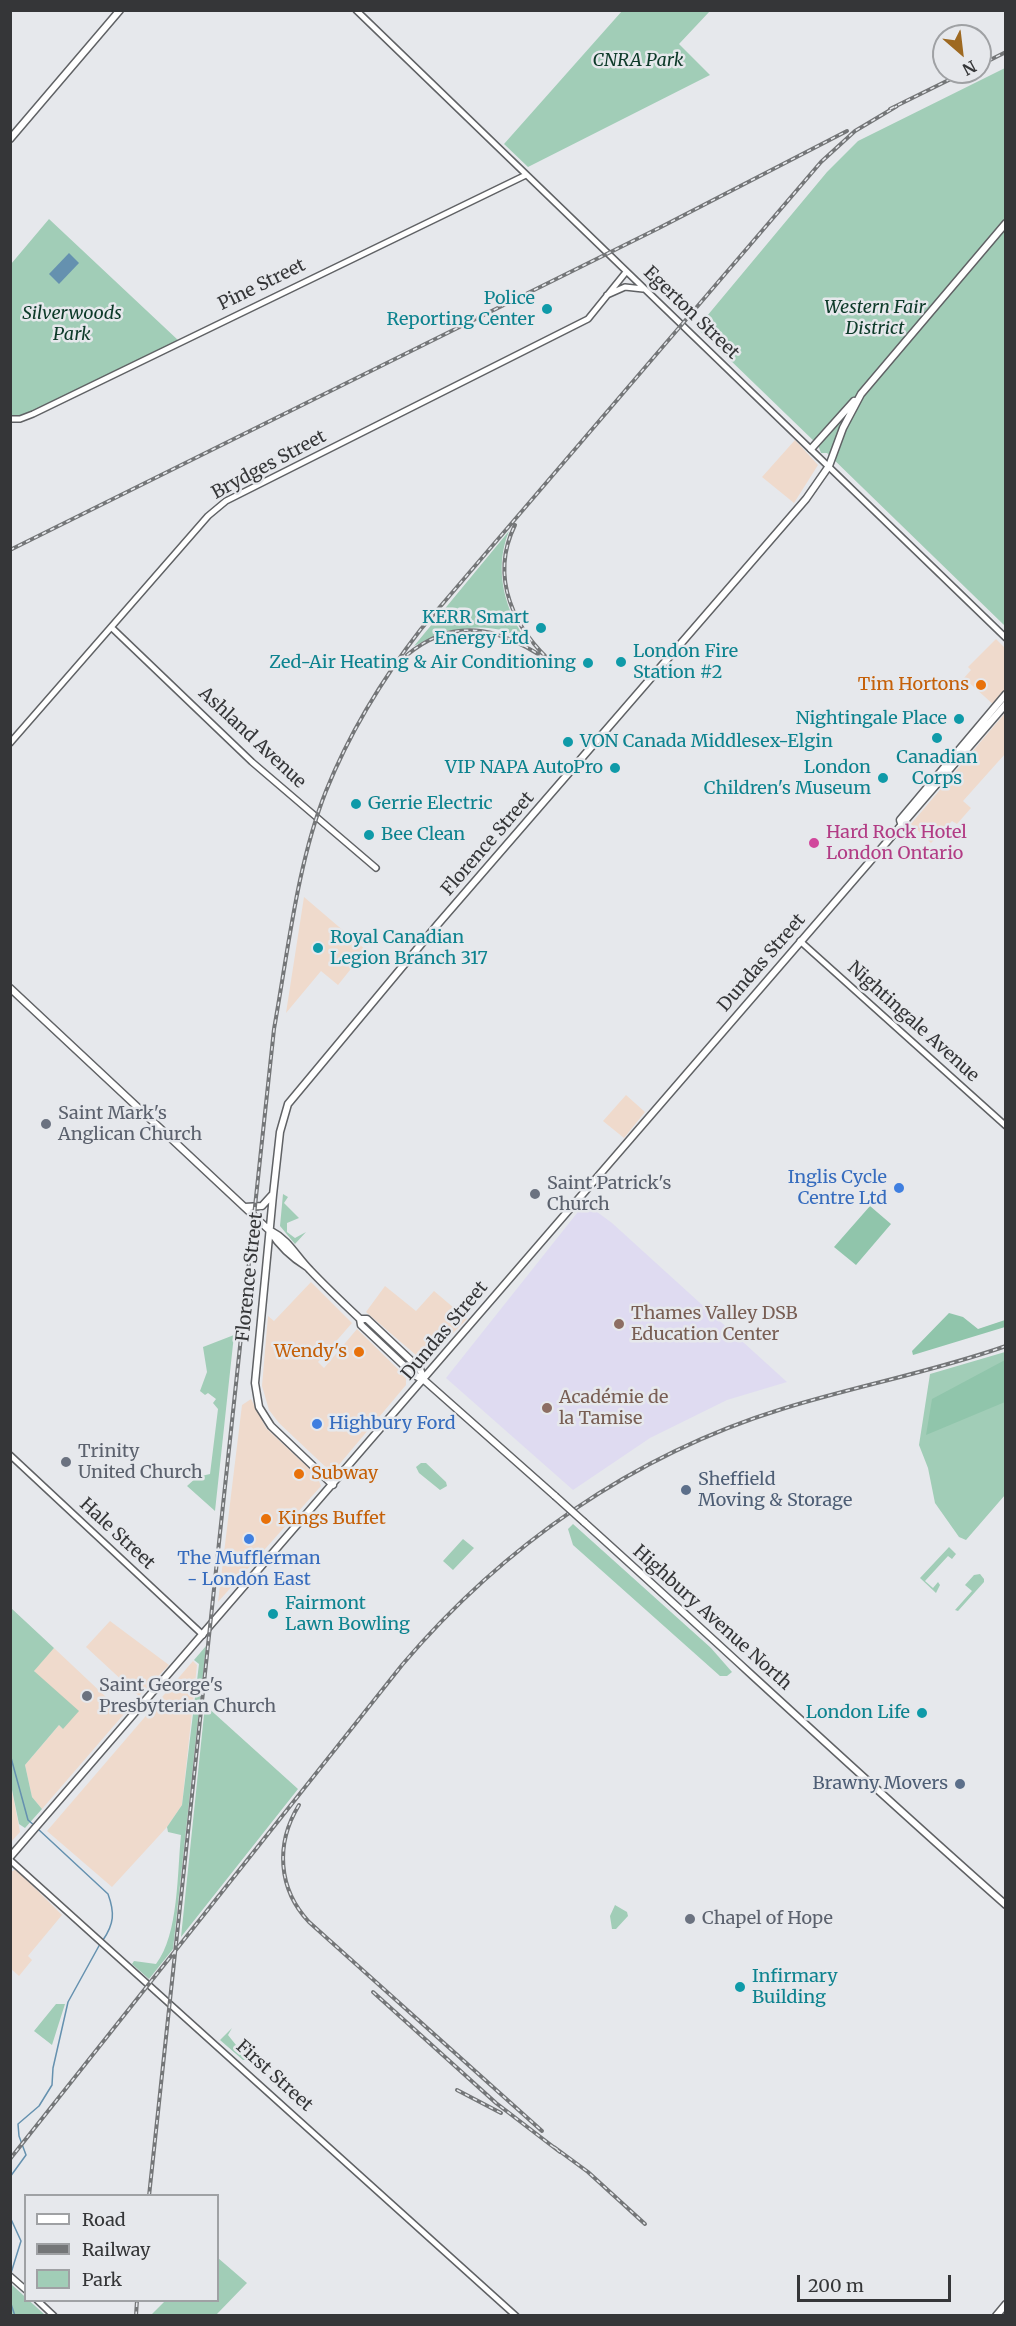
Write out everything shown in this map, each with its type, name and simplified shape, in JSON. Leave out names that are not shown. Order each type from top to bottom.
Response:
[{"type":"main road","points":[[10,139],[120,10]]},
{"type":"main road","name":"Florence Street","points":[[333,1485],[271,1426],[260,1407],[255,1383],[273,1195],[283,1122],[288,1104],[305,1081],[806,499],[829,466],[843,428],[861,394],[1005,223]]},
{"type":"main road","points":[[811,449],[861,394]]},
{"type":"main road","name":"Dundas Street","points":[[901,824],[900,820],[1005,694]]},
{"type":"main road","name":"Dundas Street","points":[[10,1859],[901,824],[955,765],[1005,704]]},
{"type":"main road","points":[[955,765],[961,748]]},
{"type":"main road","name":"Highbury Avenue North","points":[[10,988],[270,1231],[278,1245],[307,1268],[414,1375],[424,1380],[584,1522],[1005,1905]]},
{"type":"main road","points":[[244,1207],[262,1206],[273,1195]]},
{"type":"main road","points":[[996,2316],[1005,2304]]},
{"type":"street","name":"Egerton Street","points":[[356,10],[1005,638]]},
{"type":"street","name":"Pine Street","points":[[11,419],[20,419],[33,414],[526,175]]},
{"type":"street","name":"Brydges Street","points":[[10,743],[208,516],[226,501],[584,321],[626,272]]},
{"type":"street","points":[[605,296],[625,287],[645,290]]},
{"type":"street","name":"Ashland Avenue","points":[[111,627],[252,762],[375,868]]},
{"type":"street","name":"Nightingale Avenue","points":[[800,941],[1005,1126]]},
{"type":"street","name":"Hale Street","points":[[10,1455],[203,1635]]},
{"type":"street","name":"First Street","points":[[10,1859],[516,2316]]},
{"type":"street","points":[[10,2276],[23,2288]]},
{"type":"street","points":[[38,2302],[54,2316]]},
{"type":"shaded area","points":[[795,440],[818,465],[794,503],[762,477]]},
{"type":"shaded area","points":[[996,639],[1005,648],[1005,692],[995,706],[964,678],[971,670],[968,667]]},
{"type":"shaded area","points":[[1005,713],[1005,754],[963,801],[971,808],[957,824],[952,821],[931,843],[911,824]]},
{"type":"shaded area","points":[[304,897],[366,950],[338,985],[321,971],[286,1013]]},
{"type":"shaded area","points":[[626,1095],[645,1112],[624,1138],[603,1121]]},
{"type":"shaded area","name":"Thames Valley DSB Education Center","points":[[585,1203],[612,1223],[787,1382],[727,1400],[650,1438],[573,1490],[446,1378]]},
{"type":"shaded area","points":[[311,1282],[352,1323],[318,1362],[324,1368],[357,1329],[406,1377],[406,1385],[332,1473],[279,1423],[269,1410],[262,1386],[268,1316],[274,1321]]},
{"type":"shaded area","points":[[385,1286],[416,1311],[434,1291],[467,1319],[424,1362],[366,1312]]},
{"type":"shaded area","points":[[251,1399],[266,1428],[317,1476],[321,1486],[218,1602],[242,1405]]},
{"type":"shaded area","points":[[110,1621],[169,1665],[139,1696],[86,1647]]},
{"type":"shaded area","points":[[54,1648],[124,1714],[42,1809],[32,1797],[25,1765],[59,1725],[63,1729],[34,1670]]},
{"type":"shaded area","points":[[193,1661],[197,1665],[182,1805],[167,1827],[112,1887],[47,1831]]},
{"type":"shaded area","points":[[10,1780],[20,1832],[11,1842],[10,1842]]},
{"type":"shaded area","points":[[16,1869],[62,1915],[28,1956],[32,1960],[19,1976],[10,1968],[11,1872]]},
{"type":"green space","name":"CNRA Park","points":[[622,11],[710,11],[679,44],[710,75],[528,167],[504,144]]},
{"type":"green space","name":"Western Fair District","points":[[1005,68],[1005,626],[827,453],[821,453],[818,445],[697,328],[827,172],[858,141],[973,84],[992,84],[992,74]]},
{"type":"green space","name":"Silverwoods Park","points":[[49,219],[179,341],[22,416],[11,416],[11,264]]},
{"type":"green space","points":[[509,531],[502,561],[504,590],[514,618],[529,644],[501,630],[472,628],[443,634],[414,646]]},
{"type":"green space","points":[[283,1194],[288,1197],[284,1203],[299,1218],[287,1223],[287,1232],[295,1238],[306,1232],[295,1244],[280,1226]]},
{"type":"green space","points":[[870,1206],[891,1224],[856,1265],[834,1247]]},
{"type":"green space","points":[[949,1313],[963,1317],[978,1329],[1005,1320],[1005,1327],[913,1355],[912,1351]]},
{"type":"green space","points":[[234,1335],[215,1511],[187,1486],[197,1477],[210,1474],[218,1409],[213,1403],[216,1399],[200,1391],[207,1372],[203,1347]]},
{"type":"green space","points":[[1005,1352],[1005,1495],[966,1540],[959,1537],[935,1503],[928,1468],[919,1445],[930,1374]]},
{"type":"green space","points":[[1005,1360],[1005,1402],[926,1435],[932,1399]]},
{"type":"green space","points":[[421,1463],[426,1463],[446,1482],[447,1486],[440,1490],[419,1473],[416,1467]]},
{"type":"green space","points":[[573,1524],[711,1648],[732,1672],[727,1676],[720,1676],[573,1545],[568,1529]]},
{"type":"green space","points":[[463,1539],[474,1548],[453,1570],[443,1561]]},
{"type":"green space","points":[[949,1547],[956,1554],[952,1559],[948,1556],[925,1581],[933,1588],[938,1582],[940,1585],[936,1593],[920,1578]]},
{"type":"green space","points":[[980,1574],[984,1582],[958,1611],[955,1610],[972,1591],[965,1585],[974,1575]]},
{"type":"green space","points":[[11,1608],[54,1648],[34,1671],[79,1711],[63,1729],[59,1725],[25,1765],[32,1797],[42,1809],[25,1828],[19,1824],[10,1780]]},
{"type":"green space","points":[[206,1646],[173,1949],[149,1979],[132,1964],[134,1961],[156,1964],[164,1951],[173,1920],[181,1835],[168,1832],[167,1827],[182,1805],[199,1664],[194,1660]]},
{"type":"green space","points":[[205,1705],[298,1789],[181,1937]]},
{"type":"green space","points":[[615,1905],[627,1912],[628,1916],[616,1929],[612,1929],[610,1916]]},
{"type":"green space","points":[[56,2004],[65,2004],[52,2045],[34,2031]]},
{"type":"green space","points":[[232,2028],[228,2035],[236,2045],[248,2052],[251,2047],[251,2059],[243,2060],[220,2040]]},
{"type":"green space","points":[[219,2259],[247,2283],[216,2315],[151,2315],[164,2302],[219,2302]]},
{"type":"green space","points":[[11,2284],[24,2296],[24,2302],[31,2302],[45,2315],[11,2315]]},
{"type":"water","points":[[69,253],[79,263],[59,284],[49,274]]},
{"type":"waterway","points":[[10,1754],[28,1820],[35,1826]]},
{"type":"waterway","points":[[38,1829],[108,1894],[112,1907],[112,1918],[103,1940]]},
{"type":"waterway","points":[[10,2177],[26,2155],[19,2136],[18,2124],[39,2106],[52,2085],[53,2068],[68,2002],[100,1944]]},
{"type":"waterway","points":[[10,2217],[21,2241],[11,2273]]},
{"type":"waterway","points":[[10,2301],[15,2316]]},
{"type":"railway","points":[[992,59],[1006,52]]},
{"type":"railway","points":[[890,109],[941,84]]},
{"type":"railway","points":[[149,2194],[274,1029],[300,878],[326,791],[368,707],[393,667],[421,629],[821,162],[855,131],[897,106]]},
{"type":"railway","points":[[10,550],[659,228],[847,131]]},
{"type":"railway","points":[[407,655],[426,642],[445,634],[464,630],[483,631],[519,643],[556,666],[528,636],[510,602],[505,583],[505,564],[508,545],[515,525]]},
{"type":"railway","points":[[10,2159],[402,1665],[483,1581],[527,1544],[574,1510],[623,1479],[727,1428],[782,1409],[950,1364],[1006,1346]]},
{"type":"railway","points":[[299,1805],[291,1820],[283,1850],[286,1881],[299,1909],[309,1922],[542,2131]]},
{"type":"railway","points":[[373,1992],[496,2103],[560,2152]]},
{"type":"railway","points":[[457,2090],[501,2113]]},
{"type":"railway","points":[[554,2147],[588,2172],[645,2224]]},
{"type":"railway","points":[[136,2316],[137,2302]]},
{"type":"place","name":"Police Reporting Center","points":[[547,309]]},
{"type":"place","name":"KERR Smart Energy Ltd","points":[[541,628]]},
{"type":"place","name":"London Fire Station #2","points":[[621,662]]},
{"type":"place","name":"Zed-Air Heating & Air Conditioning","points":[[588,663]]},
{"type":"place","name":"Tim Hortons","points":[[981,685]]},
{"type":"place","name":"Nightingale Place","points":[[959,719]]},
{"type":"place","name":"Canadian Corps","points":[[937,738]]},
{"type":"place","name":"VON Canada Middlesex-Elgin","points":[[568,742]]},
{"type":"place","name":"VIP NAPA AutoPro","points":[[615,768]]},
{"type":"place","name":"London Children's Museum","points":[[883,778]]},
{"type":"place","name":"Gerrie Electric","points":[[356,804]]},
{"type":"place","name":"Bee Clean","points":[[369,835]]},
{"type":"place","name":"Hard Rock Hotel London Ontario","points":[[814,843]]},
{"type":"place","name":"Royal Canadian Legion Branch 317","points":[[318,948]]},
{"type":"place","name":"Saint Mark's Anglican Church","points":[[46,1124]]},
{"type":"place","name":"Inglis Cycle Centre Ltd","points":[[899,1188]]},
{"type":"place","name":"Saint Patrick's Church","points":[[535,1194]]},
{"type":"place","name":"Thames Valley DSB Education Center","points":[[619,1324]]},
{"type":"place","name":"Wendy's","points":[[359,1352]]},
{"type":"place","name":"Académie de la Tamise","points":[[547,1408]]},
{"type":"place","name":"Highbury Ford","points":[[317,1424]]},
{"type":"place","name":"Trinity United Church","points":[[66,1462]]},
{"type":"place","name":"Subway","points":[[299,1474]]},
{"type":"place","name":"Sheffield Moving & Storage","points":[[686,1490]]},
{"type":"place","name":"Kings Buffet","points":[[266,1519]]},
{"type":"place","name":"The Mufflerman - London East","points":[[249,1539]]},
{"type":"place","name":"Fairmont Lawn Bowling","points":[[273,1614]]},
{"type":"place","name":"Saint George's Presbyterian Church","points":[[87,1696]]},
{"type":"place","name":"London Life","points":[[922,1713]]},
{"type":"place","name":"Brawny Movers","points":[[960,1784]]},
{"type":"place","name":"Chapel of Hope","points":[[690,1919]]},
{"type":"place","name":"Infirmary Building","points":[[740,1987]]}]
